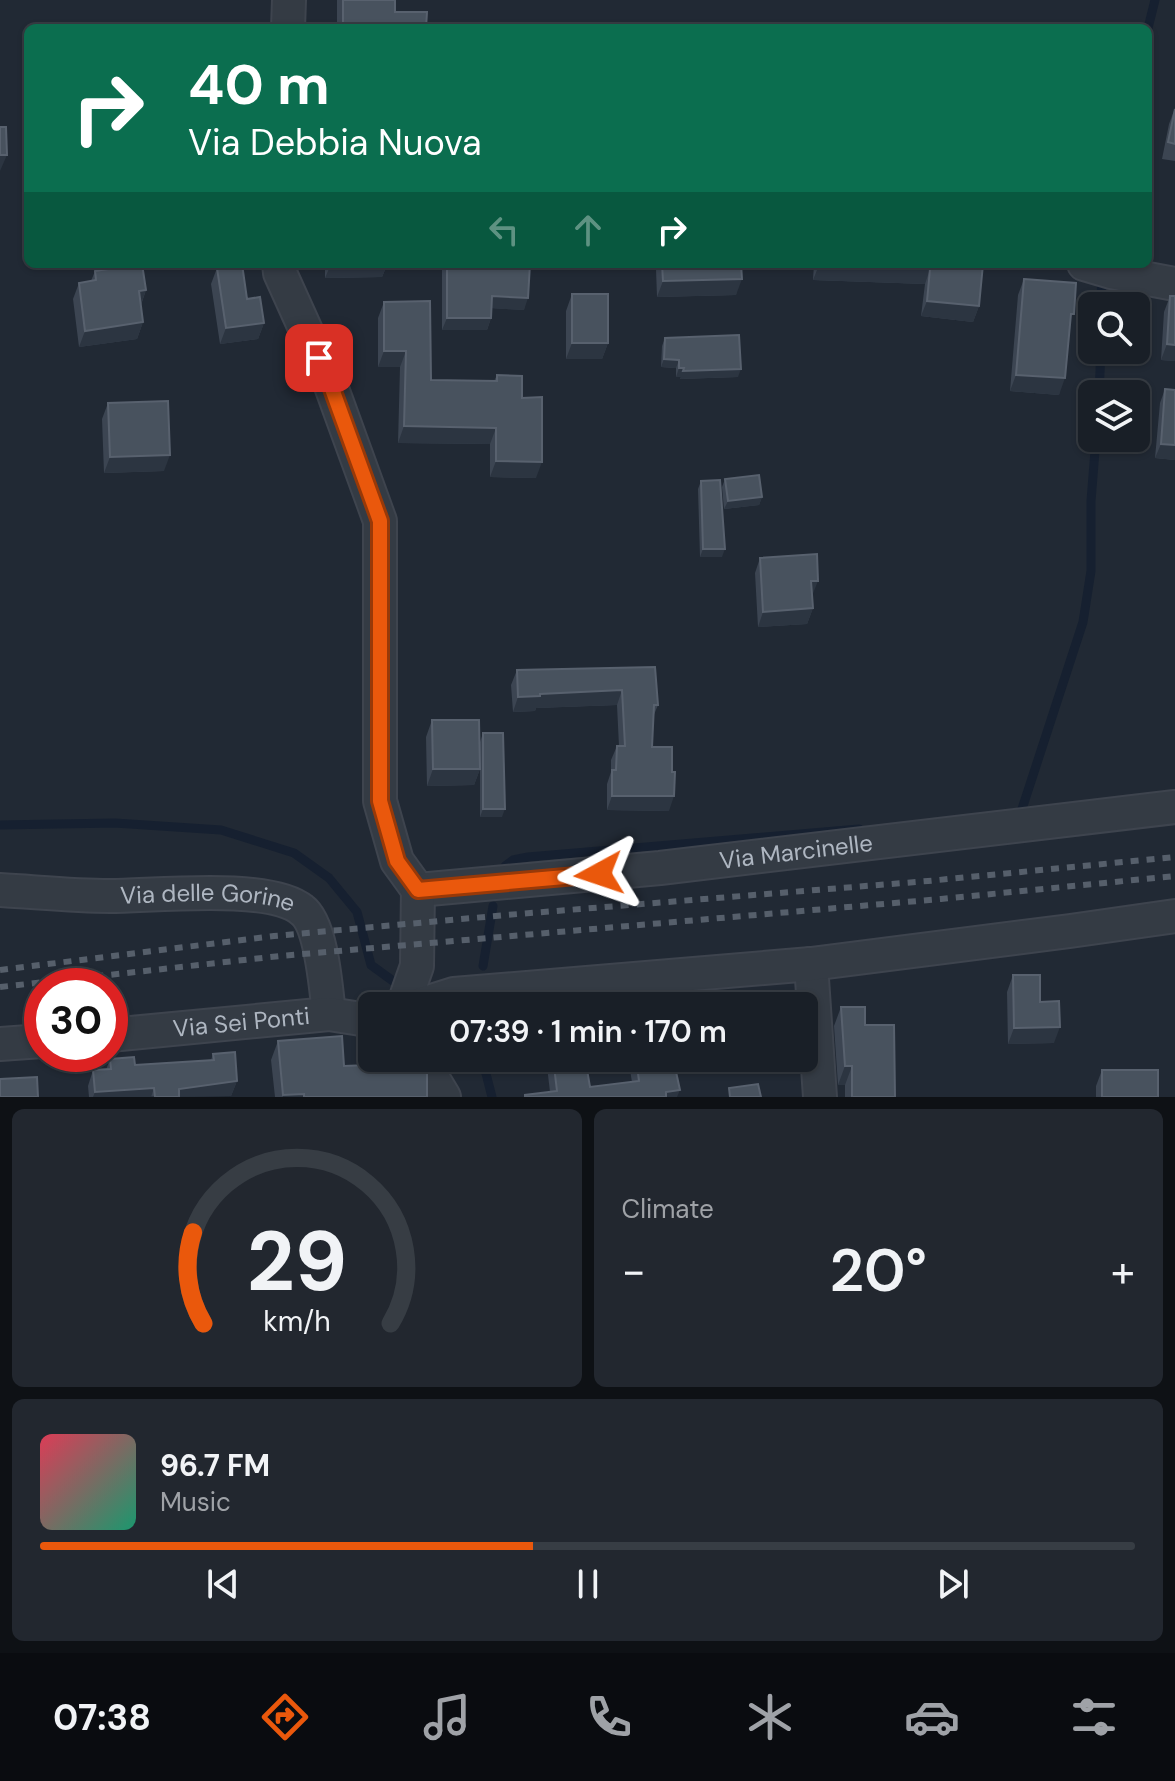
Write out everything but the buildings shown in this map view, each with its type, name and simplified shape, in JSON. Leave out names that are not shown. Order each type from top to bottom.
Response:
[{"type":"street","points":[[288,24],[289,0]]},
{"type":"street","points":[[279,268],[331,386],[380,521],[380,801],[397,861],[418,890],[417,966],[408,992]]},
{"type":"street","points":[[1097,268],[1175,284]]},
{"type":"street","name":"Via Marcinelle","points":[[418,890],[660,868],[1175,807]]},
{"type":"street","name":"Via delle Gorine","points":[[0,890],[107,896],[232,893],[275,898],[302,910],[315,926],[329,1014]]},
{"type":"street","points":[[478,992],[811,964],[1175,916]]},
{"type":"street","points":[[811,964],[820,1097]]},
{"type":"street","name":"Via Sei Ponti","points":[[128,1033],[329,1014],[358,1019]]},
{"type":"street","points":[[0,1044],[24,1042]]},
{"type":"waterway","points":[[1149,24],[1155,0]]},
{"type":"waterway","points":[[1101,275],[1102,292]]},
{"type":"waterway","points":[[1100,364],[1100,380]]},
{"type":"waterway","points":[[1013,813],[1021,812],[1083,622],[1091,571],[1095,452]]},
{"type":"waterway","points":[[0,825],[115,823],[221,830],[294,853],[329,878],[357,912],[371,965],[404,989]]},
{"type":"waterway","points":[[505,866],[513,860],[528,857],[859,829]]},
{"type":"waterway","points":[[483,966],[493,906]]},
{"type":"waterway","points":[[486,1072],[492,1097]]},
{"type":"railway","points":[[0,970],[274,936],[1175,857]]},
{"type":"railway","points":[[0,987],[280,956],[1175,876]]},
{"type":"route","points":[[319,358],[380,521],[380,801],[397,861],[418,890],[599,874]]}]
